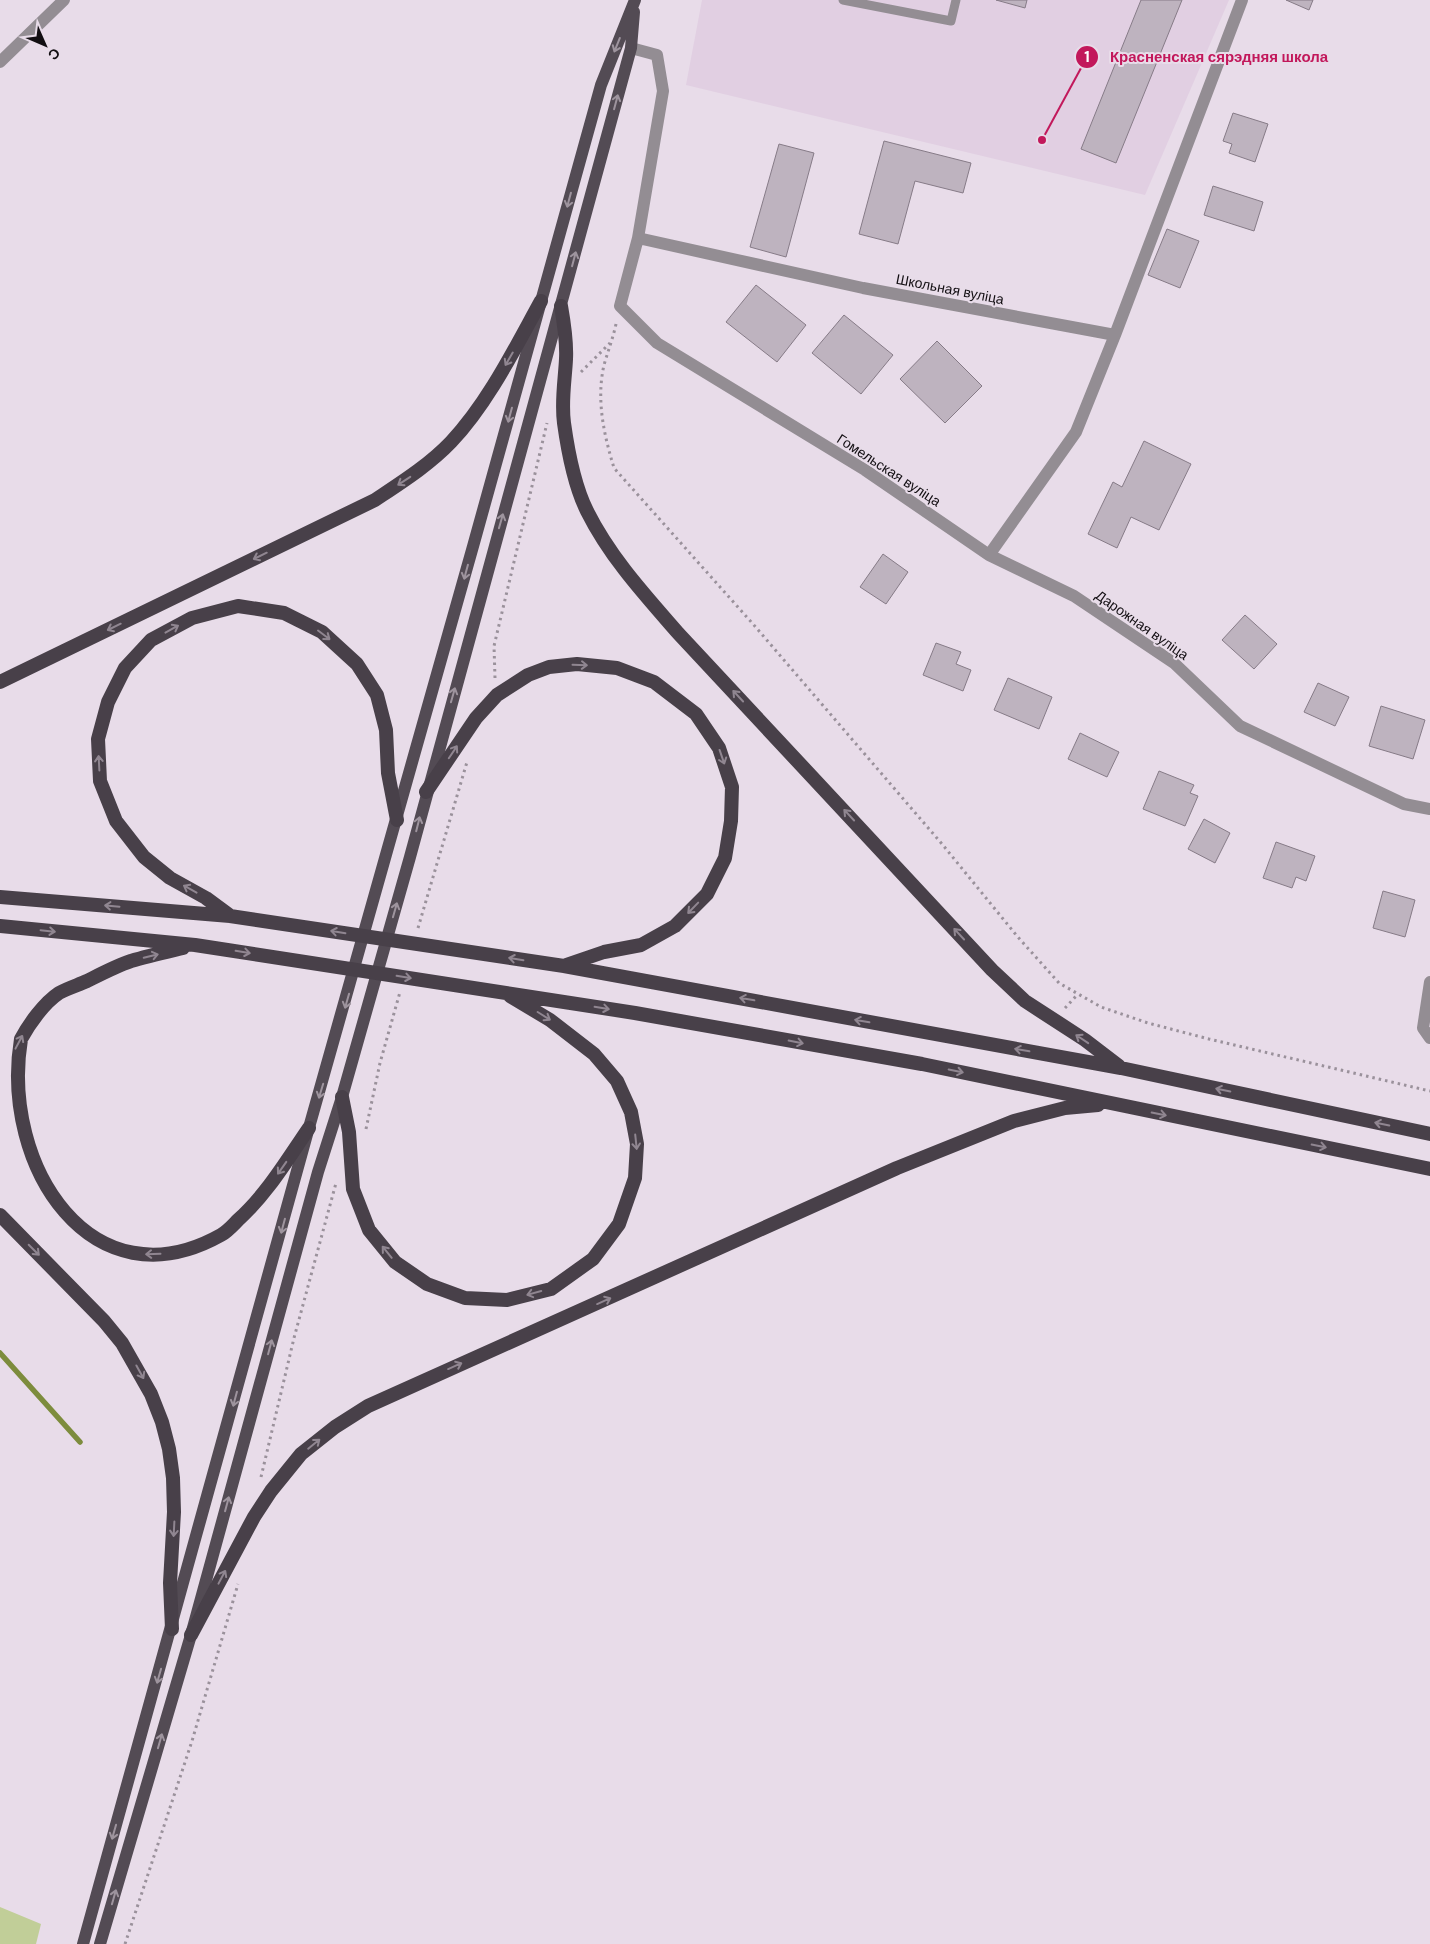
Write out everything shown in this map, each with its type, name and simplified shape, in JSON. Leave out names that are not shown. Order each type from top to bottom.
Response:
[{"type":"highway","points":[[0,682],[375,500],[416,473],[451,442],[481,403],[541,301]]},
{"type":"highway","points":[[561,306],[566,338],[563,391],[564,422],[573,471],[586,510],[628,575],[678,633],[992,970],[1025,1001],[1085,1040],[1121,1068]]},
{"type":"highway","points":[[230,916],[206,898],[170,878],[144,857],[116,822],[100,782],[98,739],[108,702],[125,668],[151,640],[192,618],[238,606],[284,612],[322,632],[357,664],[377,695],[386,730],[388,773],[398,820]]},
{"type":"highway","points":[[426,792],[476,718],[497,696],[528,675],[549,667],[577,664],[617,668],[654,682],[696,714],[719,748],[732,787],[731,821],[725,858],[707,894],[675,926],[641,945],[604,952],[564,966]]},
{"type":"highway","points":[[0,897],[230,916],[564,966],[1121,1068],[1430,1134]]},
{"type":"highway","points":[[0,926],[195,945],[635,1013],[922,1064],[1430,1169]]},
{"type":"highway","points":[[5,1092],[12,1056],[30,1022],[58,994],[130,961],[195,945]]},
{"type":"highway","points":[[342,1097],[348,1132],[353,1189],[369,1230],[395,1262],[427,1284],[465,1298],[507,1300],[552,1288],[593,1259],[619,1224],[635,1178],[637,1144],[630,1112],[617,1081],[594,1054],[550,1020],[502,992]]},
{"type":"highway","points":[[191,1635],[254,1517],[271,1491],[301,1454],[335,1427],[368,1406],[897,1168],[1014,1121],[1066,1108],[1112,1104]]},
{"type":"highway","points":[[52,1216],[66,1229],[93,1244],[122,1252],[153,1255],[187,1249],[222,1234],[257,1203],[309,1128]]},
{"type":"highway","points":[[0,1215],[104,1321],[122,1342],[151,1394],[170,1449],[173,1478],[174,1512],[170,1583],[172,1629]]},
{"type":"main road","points":[[100,1944],[191,1635],[318,1172],[342,1097],[410,856],[631,48],[635,0]]},
{"type":"main road","points":[[83,1944],[172,1629],[309,1128],[332,1054],[398,820],[600,85],[635,0]]},
{"type":"street","points":[[0,62],[64,0]]},
{"type":"street","points":[[989,555],[1076,432],[1116,335],[1242,0]]},
{"type":"street","points":[[620,306],[638,238],[663,91],[657,55],[631,48]]},
{"type":"street","name":"Школьная вуліца","points":[[638,238],[863,288],[1116,335]]},
{"type":"street","name":"Гомельская вуліца","points":[[620,306],[657,343],[864,470],[989,555]]},
{"type":"street","name":"Дарожная вуліца","points":[[989,555],[1074,596],[1174,663],[1240,726],[1404,804],[1430,809]]},
{"type":"street","points":[[1430,982],[1423,1028],[1430,1038]]},
{"type":"lane","points":[[843,0],[951,21],[956,0]]},
{"type":"path","points":[[620,306],[604,366],[600,403],[605,439],[614,468],[753,624],[942,844],[1017,936],[1059,982],[1101,1008],[1148,1023],[1430,1091]]},
{"type":"path","points":[[580,373],[612,341]]},
{"type":"path","points":[[495,684],[494,646],[548,420]]},
{"type":"path","points":[[437,862],[467,761]]},
{"type":"path","points":[[364,1135],[380,1063]]},
{"type":"path","points":[[260,1485],[294,1338],[337,1181]]},
{"type":"path","points":[[125,1944],[192,1741],[238,1583]]},
{"type":"shaded area","points":[[702,0],[1229,0],[1145,195],[686,85]]},
{"type":"green space","points":[[0,1907],[41,1924],[36,1944],[0,1944]]},
{"type":"building","points":[[996,0],[1027,0],[1025,8]]},
{"type":"building","points":[[1141,0],[1182,0],[1116,163],[1081,149]]},
{"type":"building","points":[[1286,0],[1313,0],[1309,10]]},
{"type":"building","points":[[1233,113],[1268,124],[1255,162],[1229,153],[1232,144],[1223,141]]},
{"type":"building","points":[[884,141],[971,163],[963,193],[915,181],[898,244],[859,234]]},
{"type":"building","points":[[779,144],[814,153],[786,257],[750,247]]},
{"type":"building","points":[[1213,186],[1263,202],[1254,231],[1204,215]]},
{"type":"building","points":[[1167,229],[1199,241],[1180,288],[1148,275]]},
{"type":"building","points":[[756,285],[806,325],[777,362],[726,322]]},
{"type":"building","points":[[844,315],[893,355],[861,394],[812,353]]},
{"type":"building","points":[[937,341],[982,386],[945,423],[900,379]]},
{"type":"building","points":[[1144,441],[1191,464],[1159,530],[1131,517],[1117,548],[1088,534],[1113,482],[1122,487]]},
{"type":"building","points":[[883,554],[908,572],[886,604],[860,587]]},
{"type":"building","points":[[1245,615],[1277,644],[1254,669],[1222,640]]},
{"type":"building","points":[[936,643],[961,652],[956,664],[971,670],[963,691],[923,675]]},
{"type":"building","points":[[1008,678],[1052,697],[1039,729],[994,710]]},
{"type":"building","points":[[1318,683],[1349,697],[1335,726],[1304,712]]},
{"type":"building","points":[[1381,706],[1425,720],[1413,759],[1369,746]]},
{"type":"building","points":[[1080,733],[1119,752],[1107,777],[1068,759]]},
{"type":"building","points":[[1159,771],[1194,785],[1190,793],[1198,796],[1185,826],[1143,809]]},
{"type":"building","points":[[1204,819],[1230,833],[1215,863],[1188,849]]},
{"type":"building","points":[[1276,842],[1315,856],[1306,881],[1296,877],[1292,888],[1263,878]]},
{"type":"building","points":[[1383,891],[1415,900],[1405,937],[1373,928]]},
{"type":"waterway","points":[[0,1353],[80,1442]]},
{"type":"place","name":"Красненская сярэдняя школа","points":[[1042,140]]}]
